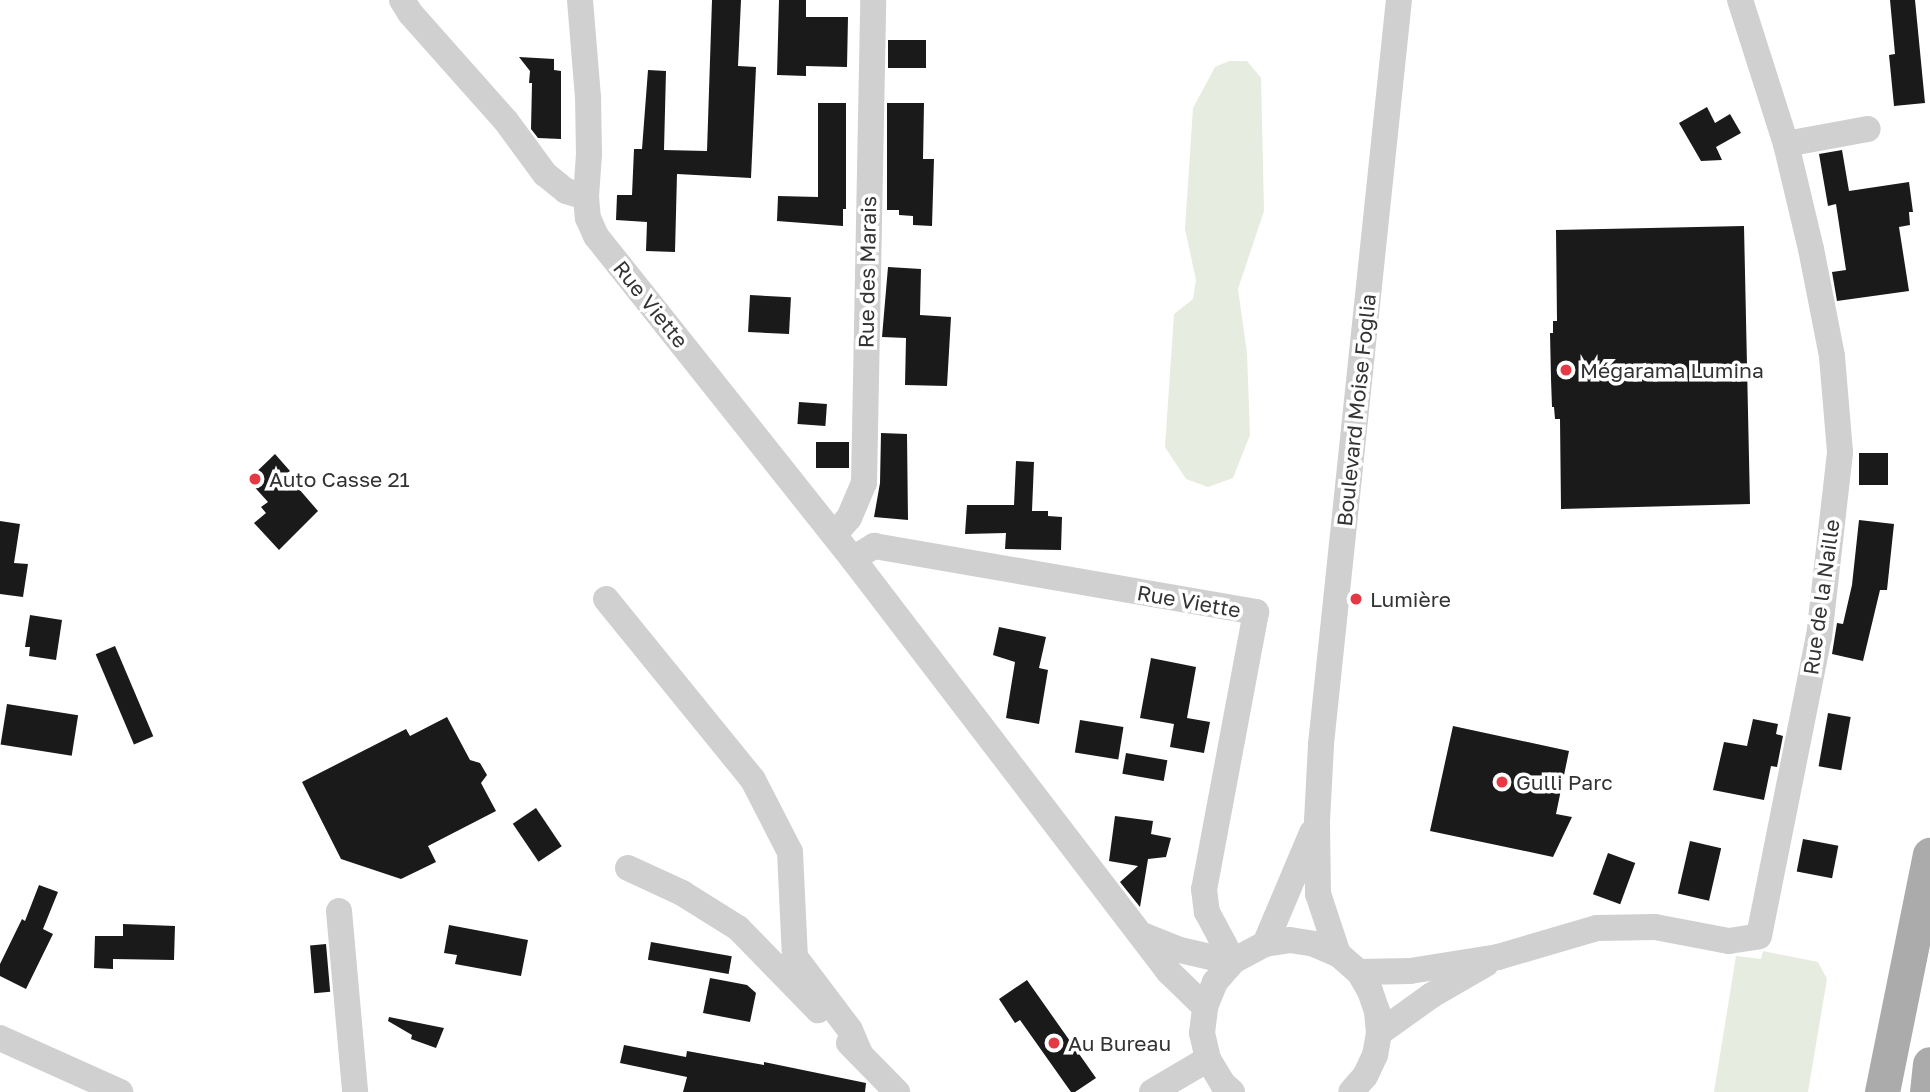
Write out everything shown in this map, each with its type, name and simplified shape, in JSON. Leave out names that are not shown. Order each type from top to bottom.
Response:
[{"type":"main road","points":[[1882,1092],[1930,855]]},
{"type":"main road","points":[[1927,1092],[1930,1064]]},
{"type":"street","points":[[402,0],[410,13],[506,121],[545,174],[566,191],[586,197]]},
{"type":"street","name":"Rue Viette","points":[[580,0],[588,97],[589,154],[586,197],[588,218],[596,236],[853,559],[1138,933],[1169,971],[1205,1007]]},
{"type":"street","name":"Rue des Marais","points":[[834,535],[849,518],[863,483],[873,0]]},
{"type":"street","name":"Boulevard Moise Foglia","points":[[1338,954],[1318,894],[1317,821],[1321,744],[1399,0]]},
{"type":"street","name":"Rue de la Naille","points":[[1499,957],[1597,928],[1655,927],[1729,941],[1759,936],[1819,637],[1840,452],[1832,356],[1786,144],[1740,0]]},
{"type":"street","points":[[1786,144],[1868,129]]},
{"type":"street","name":"Rue Viette","points":[[853,559],[874,546],[1256,612],[1204,889],[1208,912],[1233,962]]},
{"type":"street","points":[[606,599],[754,780],[790,852],[796,957],[850,1030],[860,1054]]},
{"type":"street","name":"Boulevard Moise Foglia","points":[[1265,944],[1317,821]]},
{"type":"street","points":[[628,868],[682,892],[738,928],[897,1092]]},
{"type":"street","points":[[339,911],[355,1092]]},
{"type":"street","points":[[1138,933],[1180,950],[1233,962]]},
{"type":"street","points":[[1231,1092],[1208,1059],[1202,1033],[1205,1007],[1215,982],[1233,962],[1265,944],[1290,940],[1314,944],[1338,954],[1359,972],[1370,990],[1377,1011],[1379,1033],[1375,1055],[1365,1076],[1351,1092]]},
{"type":"street","points":[[1359,972],[1410,971],[1499,957]]},
{"type":"street","points":[[1379,1033],[1432,995],[1499,957]]},
{"type":"street","points":[[0,1038],[120,1092]]},
{"type":"street","points":[[1153,1092],[1208,1059]]},
{"type":"shaded area","points":[[1229,61],[1247,61],[1261,78],[1264,211],[1238,289],[1247,353],[1250,435],[1233,478],[1208,487],[1186,479],[1165,447],[1174,314],[1193,299],[1196,280],[1185,229],[1193,108],[1215,67]]},
{"type":"shaded area","points":[[1763,951],[1818,962],[1827,979],[1808,1092],[1714,1092],[1736,956],[1761,959]]},
{"type":"building","points":[[712,0],[741,0],[738,66],[756,67],[751,178],[677,174],[675,252],[646,251],[647,222],[616,220],[617,195],[632,195],[634,149],[642,149],[648,70],[666,71],[664,150],[707,151]]},
{"type":"building","points":[[779,0],[806,0],[806,17],[848,17],[847,67],[806,66],[806,76],[777,75]]},
{"type":"building","points":[[1890,0],[1915,0],[1925,103],[1894,106],[1889,55],[1895,54]]},
{"type":"building","points":[[888,40],[926,40],[926,68],[888,68]]},
{"type":"building","points":[[519,57],[554,59],[554,70],[561,71],[561,139],[538,138],[531,129],[530,71]]},
{"type":"building","points":[[818,103],[846,103],[846,209],[843,209],[843,226],[777,221],[778,196],[818,197]]},
{"type":"building","points":[[887,103],[924,103],[923,159],[934,159],[932,226],[913,225],[913,216],[899,215],[899,210],[887,210]]},
{"type":"building","points":[[1707,107],[1715,123],[1730,114],[1741,133],[1716,147],[1722,160],[1701,161],[1679,123]]},
{"type":"building","points":[[1842,150],[1849,191],[1909,182],[1913,212],[1909,212],[1910,225],[1899,227],[1909,291],[1837,301],[1832,272],[1846,270],[1836,204],[1828,206],[1819,154]]},
{"type":"building","points":[[1744,226],[1750,504],[1561,509],[1560,419],[1555,419],[1552,407],[1550,333],[1553,333],[1553,321],[1557,321],[1556,230]]},
{"type":"building","points":[[888,267],[921,269],[920,315],[951,317],[947,386],[905,385],[906,338],[882,337]]},
{"type":"building","points":[[750,295],[791,297],[789,334],[748,332]]},
{"type":"building","points":[[799,402],[827,404],[825,426],[797,424]]},
{"type":"building","points":[[881,433],[907,434],[908,520],[874,517],[880,483]]},
{"type":"building","points":[[816,442],[849,442],[849,468],[816,468]]},
{"type":"building","points":[[1859,453],[1888,453],[1888,485],[1859,485]]},
{"type":"building","points":[[275,454],[290,471],[286,474],[318,511],[279,550],[254,523],[266,513],[261,507],[268,502],[248,480]]},
{"type":"building","points":[[1016,461],[1034,462],[1032,511],[1048,511],[1048,516],[1062,517],[1061,550],[1005,549],[1006,533],[965,534],[967,505],[1014,505]]},
{"type":"building","points":[[1859,520],[1894,524],[1887,590],[1880,590],[1863,661],[1832,654],[1837,623],[1843,624],[1852,585]]},
{"type":"building","points":[[0,521],[20,524],[14,563],[28,564],[23,597],[0,594]]},
{"type":"building","points":[[30,615],[62,620],[56,660],[29,656],[30,647],[25,647]]},
{"type":"building","points":[[999,627],[1046,637],[1039,668],[1048,670],[1039,724],[1006,718],[1015,662],[993,655]]},
{"type":"building","points":[[115,646],[153,736],[134,744],[96,654]]},
{"type":"building","points":[[1151,658],[1196,667],[1187,718],[1210,722],[1204,753],[1170,747],[1174,724],[1140,718]]},
{"type":"building","points":[[7,704],[78,715],[72,756],[1,744]]},
{"type":"building","points":[[1828,713],[1851,717],[1841,770],[1819,766]]},
{"type":"building","points":[[447,717],[470,760],[480,763],[487,775],[481,783],[496,811],[428,846],[436,862],[401,879],[341,859],[302,782],[406,729],[410,736]]},
{"type":"building","points":[[1753,719],[1778,724],[1776,734],[1783,736],[1777,767],[1771,766],[1764,800],[1713,790],[1724,742],[1747,746]]},
{"type":"building","points":[[1080,720],[1123,727],[1118,759],[1075,753]]},
{"type":"building","name":"Gulli Parc","points":[[1453,726],[1569,751],[1556,814],[1572,817],[1553,857],[1430,831]]},
{"type":"building","points":[[1126,753],[1167,760],[1164,781],[1122,774]]},
{"type":"building","points":[[536,808],[562,846],[539,862],[513,824]]},
{"type":"building","points":[[1115,816],[1153,821],[1151,834],[1171,838],[1166,857],[1148,859],[1140,907],[1120,882],[1138,866],[1109,861]]},
{"type":"building","points":[[1803,839],[1838,846],[1832,878],[1797,871]]},
{"type":"building","points":[[1690,841],[1721,848],[1709,901],[1678,894]]},
{"type":"building","points":[[1608,853],[1635,863],[1620,904],[1593,894]]},
{"type":"building","points":[[39,885],[58,892],[43,929],[53,934],[26,989],[0,976],[0,964],[22,919],[25,921]]},
{"type":"building","points":[[123,924],[175,926],[174,960],[113,959],[113,969],[94,968],[95,936],[123,936]]},
{"type":"building","points":[[449,925],[528,940],[521,976],[455,964],[457,955],[444,953]]},
{"type":"building","points":[[651,942],[732,956],[729,974],[648,960]]},
{"type":"building","points":[[326,944],[330,992],[314,993],[310,945]]},
{"type":"building","points":[[710,978],[747,985],[756,993],[750,1022],[703,1013]]},
{"type":"building","points":[[1027,980],[1096,1078],[1075,1092],[1071,1092],[1020,1020],[1015,1023],[999,999]]},
{"type":"building","points":[[389,1017],[444,1028],[436,1048],[411,1039],[412,1035],[388,1021]]},
{"type":"building","points":[[624,1045],[686,1057],[687,1051],[764,1065],[764,1062],[866,1083],[865,1092],[683,1092],[687,1077],[620,1063]]},
{"type":"place","name":"Mégarama Lumina","points":[[1566,370]]},
{"type":"place","name":"Auto Casse 21","points":[[255,479]]},
{"type":"place","name":"Lumière","points":[[1356,599]]},
{"type":"place","name":"Gulli Parc","points":[[1502,782]]},
{"type":"place","name":"Au Bureau","points":[[1054,1043]]}]
